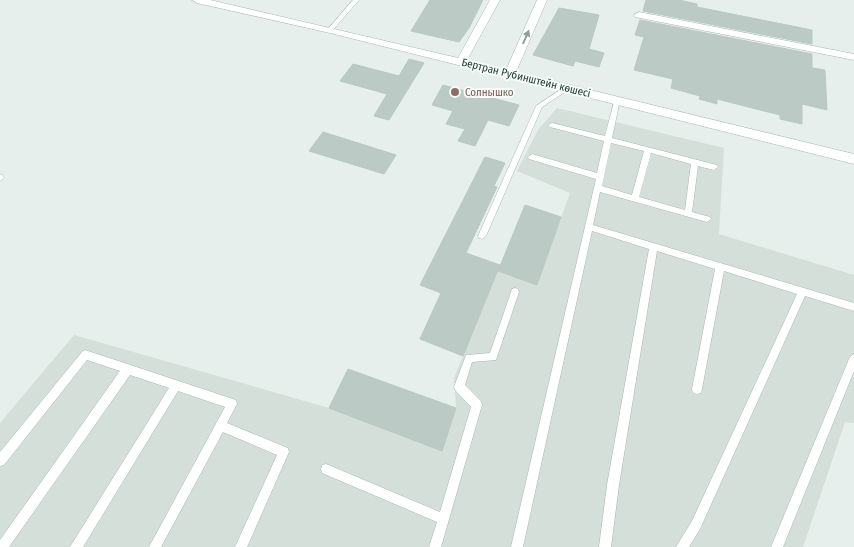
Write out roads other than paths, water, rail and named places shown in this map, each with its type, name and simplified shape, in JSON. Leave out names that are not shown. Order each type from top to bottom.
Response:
[{"type":"street","name":"Бертран Рубинштейн көшесі","points":[[197,0],[330,30],[854,158]]},
{"type":"street","points":[[461,62],[495,0]]},
{"type":"street","points":[[510,74],[542,0]]},
{"type":"street","points":[[639,15],[854,57]]},
{"type":"lane","points":[[330,30],[356,0]]},
{"type":"lane","points":[[482,236],[539,106],[568,88]]},
{"type":"lane","points":[[517,547],[617,100]]},
{"type":"lane","points":[[552,125],[714,167]]},
{"type":"lane","points":[[636,199],[648,150]]},
{"type":"lane","points":[[532,157],[600,177]]},
{"type":"lane","points":[[688,214],[695,162]]},
{"type":"lane","points":[[597,188],[707,219]]},
{"type":"lane","points":[[588,227],[854,307]]},
{"type":"lane","points":[[605,547],[613,485],[654,247]]},
{"type":"lane","points":[[697,389],[720,267]]},
{"type":"lane","points":[[435,547],[477,404],[459,387],[469,358],[493,357],[515,292]]},
{"type":"lane","points":[[682,547],[696,525],[802,292]]},
{"type":"lane","points":[[0,461],[85,355],[232,404],[155,547]]},
{"type":"lane","points":[[777,547],[854,359]]},
{"type":"lane","points":[[2,547],[128,369]]},
{"type":"lane","points":[[76,547],[176,385]]},
{"type":"lane","points":[[220,425],[284,452],[241,547]]},
{"type":"lane","points":[[326,469],[443,520]]},
{"type":"place","name":"Солнышко","points":[[455,92]]}]
